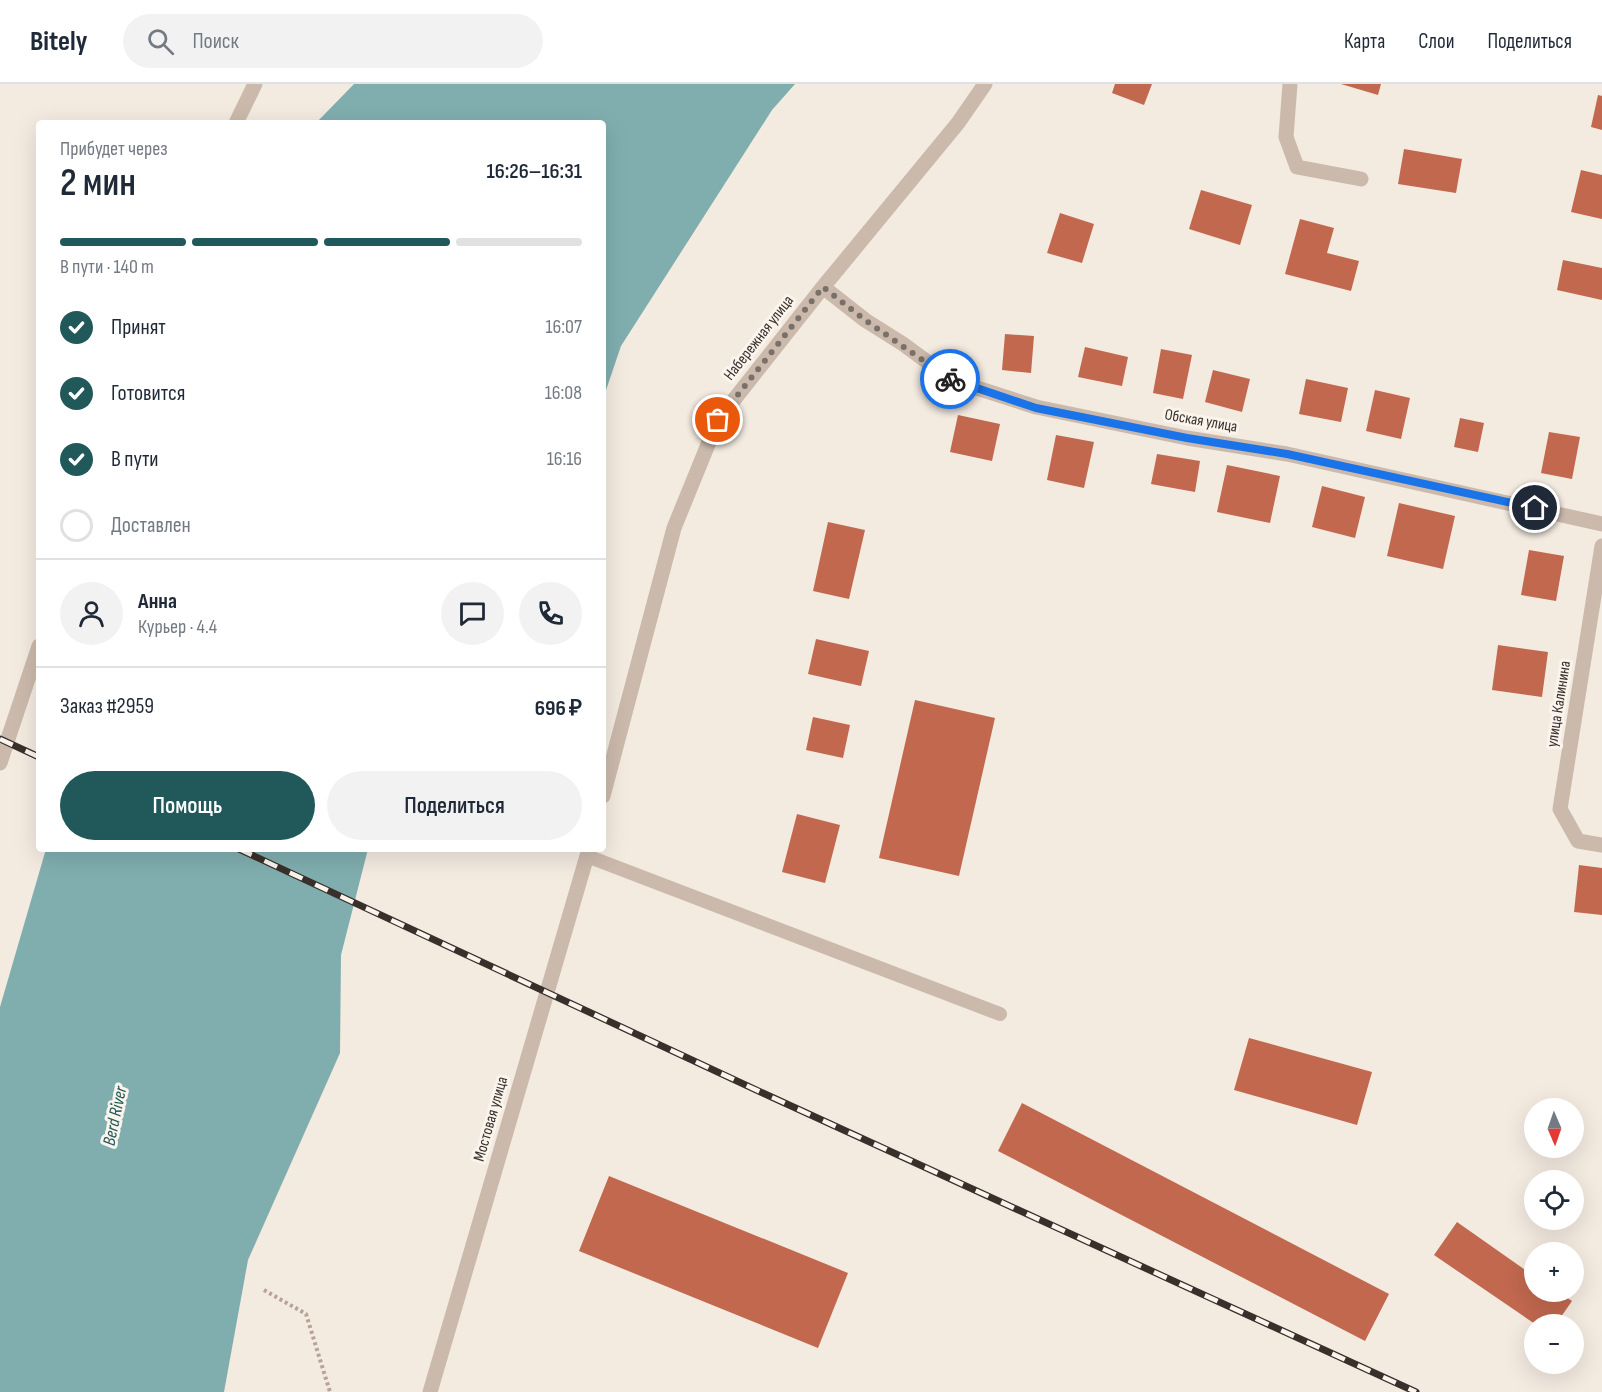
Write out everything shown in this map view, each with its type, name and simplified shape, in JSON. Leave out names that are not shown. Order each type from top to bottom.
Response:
[{"type":"street","points":[[237,120],[255,84]]},
{"type":"street","name":"Набережная улица","points":[[606,785],[674,528],[718,420],[823,287],[958,123],[985,84]]},
{"type":"street","points":[[1290,84],[1286,137],[1297,167],[1361,179]]},
{"type":"street","name":"Обская улица","points":[[823,287],[865,320],[952,380],[1036,408],[1187,438],[1287,454],[1602,524]]},
{"type":"street","name":"улица Калинина","points":[[1602,546],[1560,809],[1578,841],[1602,844]]},
{"type":"street","points":[[0,763],[36,655]]},
{"type":"street","name":"Мостовая улица","points":[[430,1392],[588,853]]},
{"type":"lane","points":[[588,853],[1000,1014]]},
{"type":"path","points":[[264,1290],[306,1314],[330,1392]]},
{"type":"water","points":[[354,84],[795,84],[772,110],[621,346],[606,390],[606,120],[319,120]]},
{"type":"water","name":"Berd River","points":[[45,852],[367,852],[341,955],[340,1053],[248,1260],[224,1392],[0,1392],[0,1007]]},
{"type":"building","points":[[1115,84],[1152,84],[1144,105],[1112,93]]},
{"type":"building","points":[[1341,84],[1381,84],[1378,95]]},
{"type":"building","points":[[1598,95],[1602,96],[1602,130],[1591,127]]},
{"type":"building","points":[[1404,149],[1462,159],[1456,193],[1398,184]]},
{"type":"building","points":[[1581,170],[1602,175],[1602,219],[1571,212]]},
{"type":"building","points":[[1201,190],[1252,205],[1240,245],[1189,229]]},
{"type":"building","points":[[1060,213],[1094,224],[1082,263],[1047,253]]},
{"type":"building","points":[[1300,219],[1334,228],[1327,253],[1359,261],[1351,291],[1285,274]]},
{"type":"building","points":[[1563,260],[1602,268],[1602,300],[1557,290]]},
{"type":"building","points":[[1005,334],[1034,336],[1031,373],[1002,370]]},
{"type":"building","points":[[1085,347],[1128,357],[1122,386],[1078,377]]},
{"type":"building","points":[[1161,349],[1192,355],[1183,399],[1153,393]]},
{"type":"building","points":[[1213,370],[1250,379],[1242,412],[1205,402]]},
{"type":"building","points":[[1306,379],[1348,388],[1341,422],[1299,414]]},
{"type":"building","points":[[1375,390],[1410,398],[1401,439],[1366,431]]},
{"type":"building","points":[[958,415],[1000,424],[992,461],[950,452]]},
{"type":"building","points":[[1460,418],[1484,423],[1478,452],[1454,447]]},
{"type":"building","points":[[1549,432],[1580,437],[1572,479],[1541,473]]},
{"type":"building","points":[[1056,435],[1094,442],[1084,488],[1047,480]]},
{"type":"building","points":[[1157,454],[1200,461],[1195,492],[1151,484]]},
{"type":"building","points":[[1227,465],[1280,476],[1270,523],[1217,512]]},
{"type":"building","points":[[1322,486],[1365,497],[1355,538],[1312,527]]},
{"type":"building","points":[[1399,503],[1455,516],[1443,569],[1387,556]]},
{"type":"building","points":[[828,522],[865,530],[849,599],[813,591]]},
{"type":"building","points":[[1529,550],[1564,556],[1556,601],[1521,595]]},
{"type":"building","points":[[816,639],[869,651],[861,686],[808,674]]},
{"type":"building","points":[[1498,645],[1548,652],[1542,697],[1492,690]]},
{"type":"building","points":[[915,700],[995,718],[959,876],[879,858]]},
{"type":"building","points":[[813,717],[850,725],[843,758],[806,750]]},
{"type":"building","points":[[797,814],[840,825],[825,883],[782,872]]},
{"type":"building","points":[[1579,865],[1602,868],[1602,915],[1574,912]]},
{"type":"building","points":[[1249,1038],[1372,1072],[1357,1125],[1234,1090]]},
{"type":"building","points":[[1022,1103],[1389,1294],[1365,1341],[998,1151]]},
{"type":"building","points":[[609,1176],[848,1273],[818,1348],[579,1251]]},
{"type":"building","points":[[1457,1222],[1524,1269],[1524,1302],[1571,1302],[1563,1314],[1524,1314],[1524,1316],[1434,1255]]},
{"type":"railway","points":[[0,739],[36,756]]},
{"type":"railway","points":[[245,852],[765,1094],[1416,1392]]},
{"type":"way so far","points":[[718,420],[823,287],[865,320],[903,344],[950,379]]},
{"type":"route","points":[[950,379],[1036,408],[1187,438],[1287,454],[1535,508]]}]
